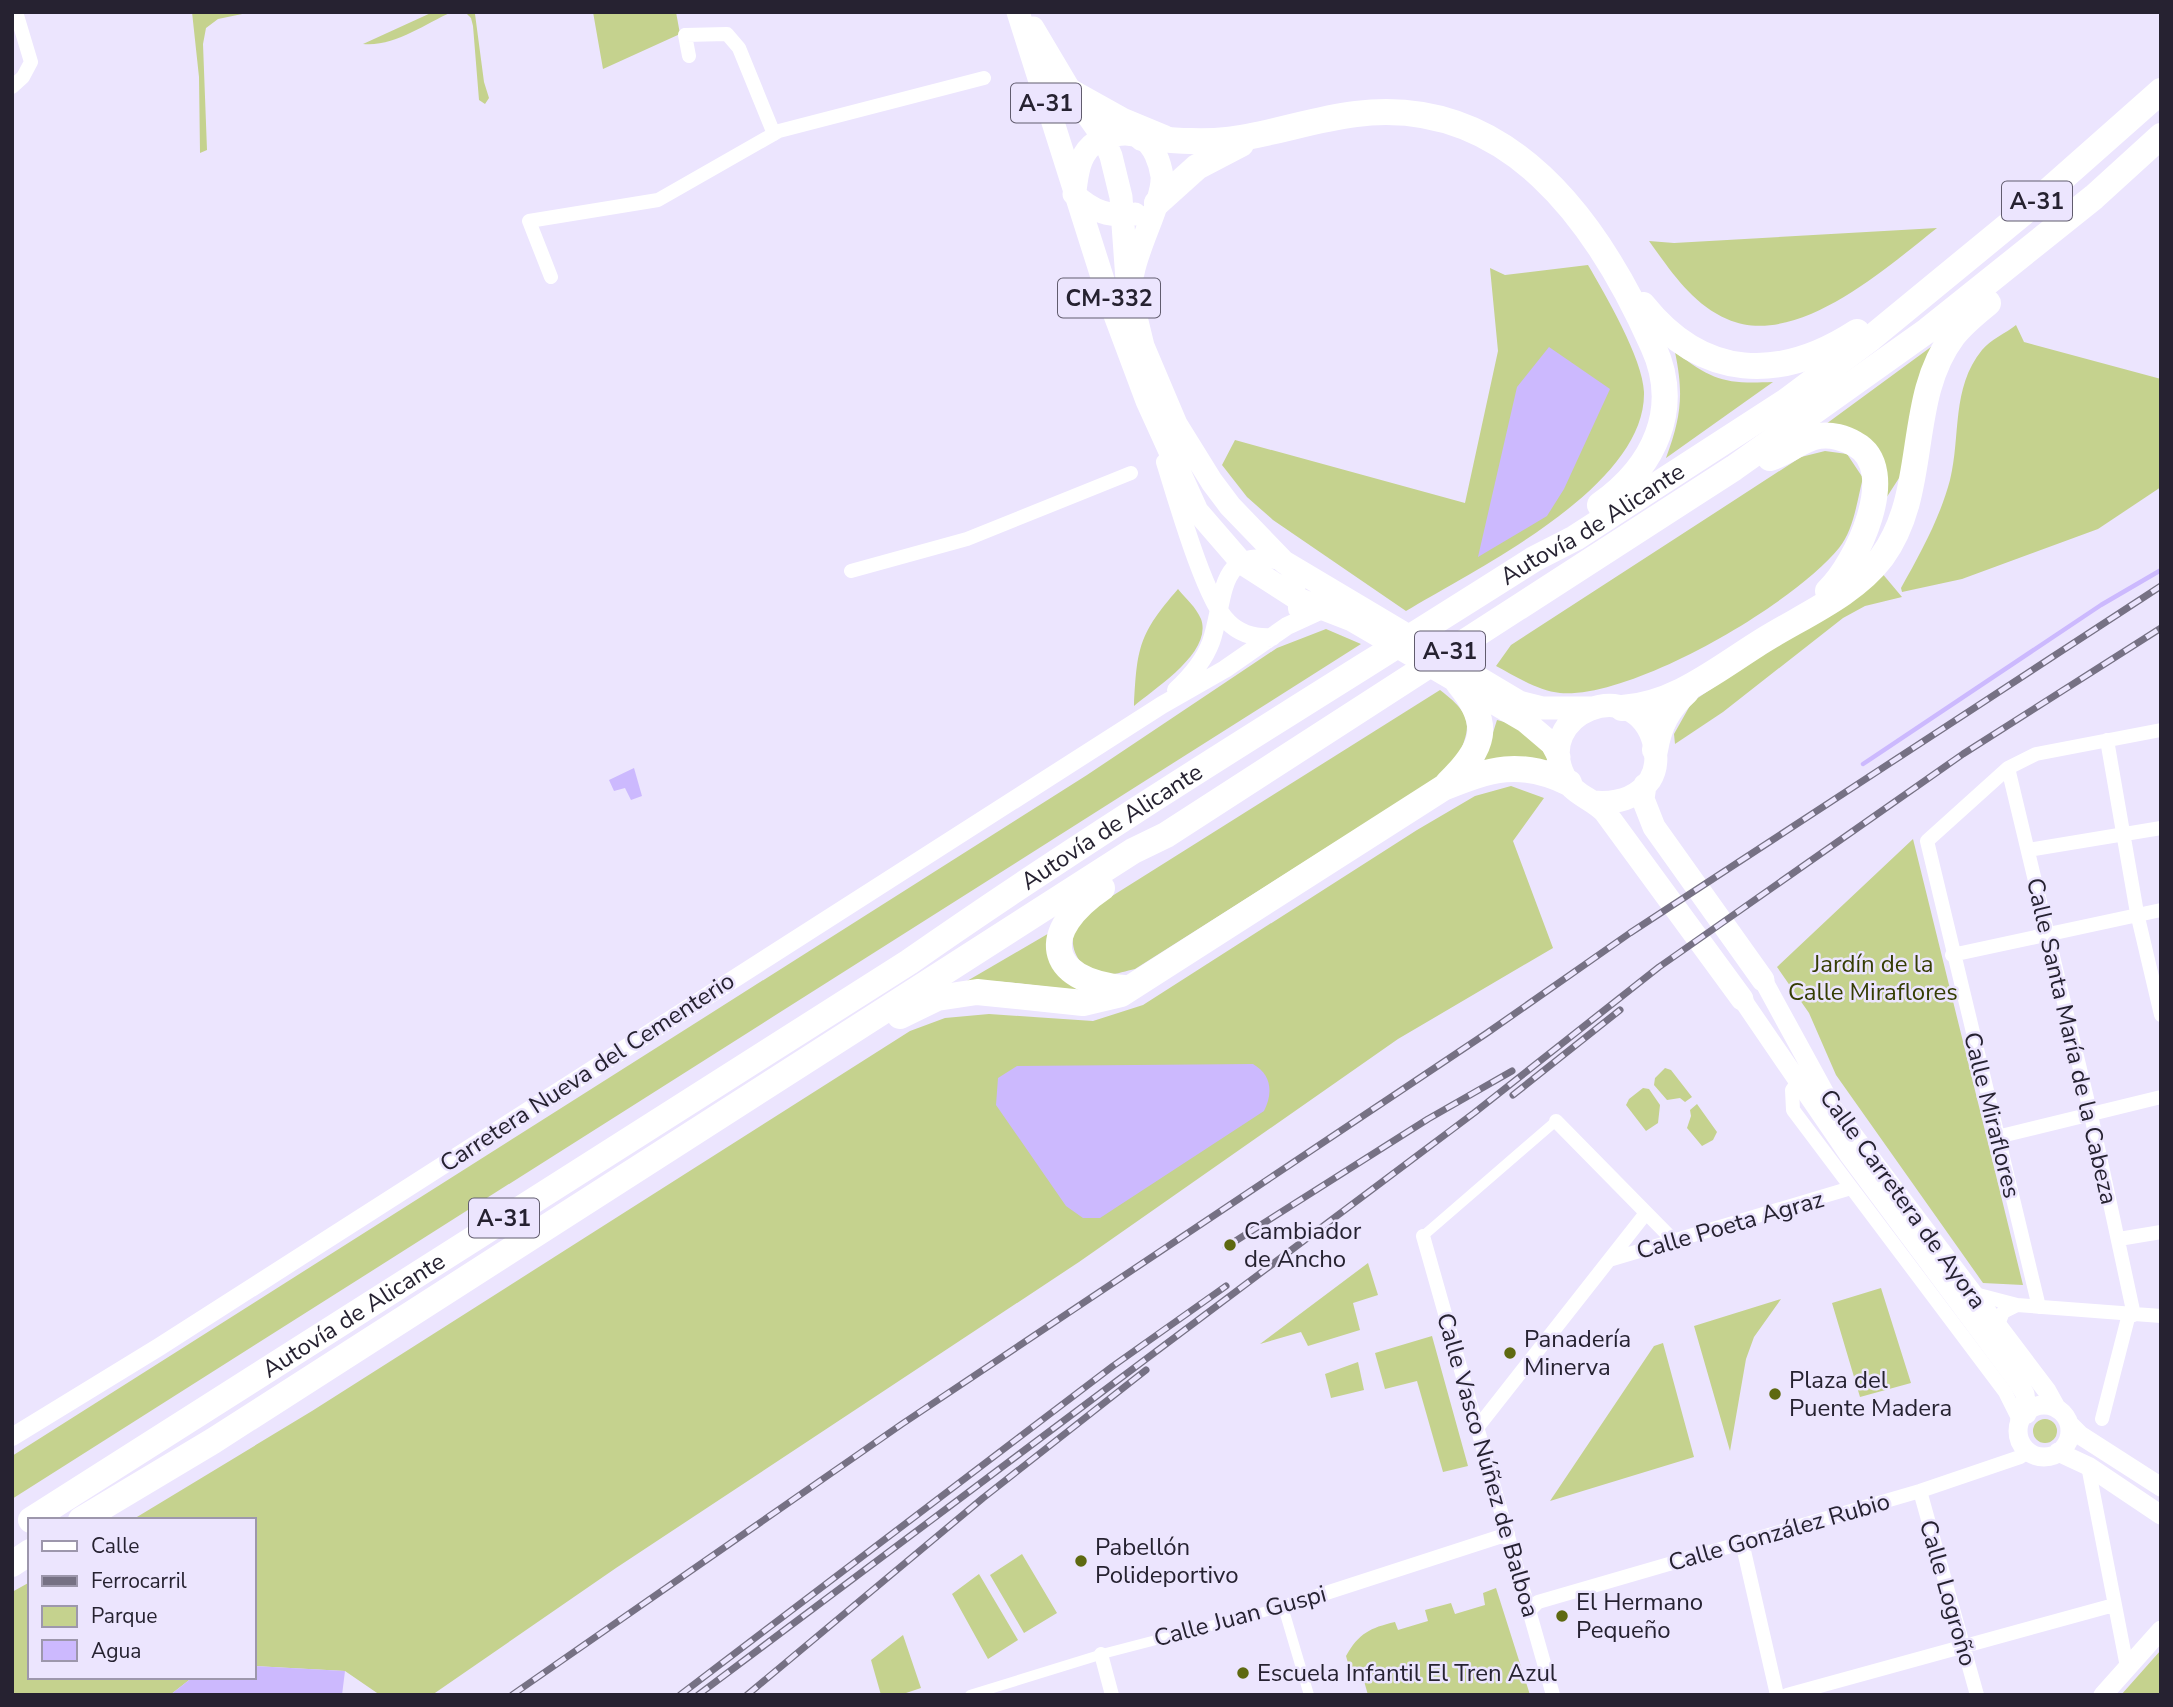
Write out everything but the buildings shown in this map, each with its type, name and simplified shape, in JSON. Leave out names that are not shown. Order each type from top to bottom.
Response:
[{"type":"highway","name":"A-31","points":[[1018,12],[1074,194]]},
{"type":"highway","name":"A-31","points":[[1025,12],[1070,92],[1103,137],[1118,177],[1122,216]]},
{"type":"highway","name":"Autovía de Alicante","points":[[33,1518],[909,962],[977,914],[1534,559],[1575,538],[1788,400],[1871,338],[2033,205],[2161,91]]},
{"type":"highway","points":[[1070,92],[1123,121],[1169,140]]},
{"type":"highway","points":[[1142,138],[1228,140],[1355,114],[1381,112],[1426,115],[1466,125],[1520,156],[1554,188],[1658,323],[1685,345],[1728,364],[1758,368],[1798,361],[1908,305]]},
{"type":"highway","points":[[1074,194],[1096,211],[1122,216],[1133,215],[1157,203],[1198,167],[1262,134]]},
{"type":"highway","name":"A-31","points":[[1074,194],[1084,155],[1103,137],[1120,135],[1142,138]]},
{"type":"highway","name":"Autovía de Alicante","points":[[84,1518],[213,1441],[841,1041],[885,1008],[1133,851],[1166,835],[1734,468],[1928,330],[2094,197],[2161,136]]},
{"type":"highway","points":[[1131,301],[1137,252],[1162,188],[1160,164],[1142,138]]},
{"type":"highway","name":"CM-332","points":[[1074,194],[1147,401],[1198,512],[1242,563]]},
{"type":"highway","points":[[1122,216],[1131,301],[1153,374],[1176,424],[1230,506],[1284,562],[1359,615]]},
{"type":"highway","points":[[1466,678],[1519,702],[1542,708],[1592,708],[1606,705],[1622,708],[1655,702],[1692,686],[1860,579],[1881,558],[1904,515],[1913,484],[1924,408],[1942,356],[1953,336],[2020,274],[2037,243]]},
{"type":"highway","points":[[1534,559],[1566,529],[1624,486],[1646,462],[1662,431],[1665,409],[1660,362],[1613,268]]},
{"type":"highway","points":[[1734,468],[1775,456],[1820,436],[1845,438],[1862,448],[1869,456],[1875,473],[1875,490],[1860,547],[1832,587],[1798,618]]},
{"type":"highway","name":"A-31","points":[[1242,563],[1298,599],[1324,609],[1359,615],[1466,678],[1552,744],[1569,783]]},
{"type":"highway","points":[[1443,788],[1468,763],[1479,745],[1481,723],[1466,678]]},
{"type":"highway","points":[[1593,802],[1622,800],[1645,785],[1654,771],[1655,750],[1668,712],[1692,686]]},
{"type":"highway","points":[[1559,757],[1561,738],[1572,720],[1592,708]]},
{"type":"highway","points":[[1622,708],[1644,723],[1655,750]]},
{"type":"highway","points":[[841,1041],[937,998],[977,992],[1083,1003],[1121,994],[1443,788],[1480,772],[1509,767],[1542,773],[1569,783],[1576,792],[1605,813],[1742,999]]},
{"type":"highway","points":[[1645,785],[1646,811],[1677,863],[1763,980]]},
{"type":"highway","points":[[1129,988],[1095,985],[1071,973],[1063,960],[1060,931],[1068,916],[1087,898],[1142,861],[1166,835]]},
{"type":"highway","name":"Autovía de Alicante","points":[[12,1531],[28,1521]]},
{"type":"highway","points":[[12,1564],[28,1553]]},
{"type":"main road","name":"Calle Carretera de Ayora","points":[[1763,980],[1833,1108],[2047,1391],[2057,1409]]},
{"type":"main road","name":"Calle Carretera de Ayora","points":[[1742,999],[1797,1083],[2017,1381],[2025,1394],[2022,1420]]},
{"type":"main road","points":[[2070,1425],[2071,1433],[2065,1446],[2058,1452],[2042,1457],[2028,1452],[2018,1438],[2022,1420],[2038,1407],[2057,1409],[2080,1435],[2161,1487]]},
{"type":"main road","points":[[2058,1452],[2088,1466],[2161,1515]]},
{"type":"main road","points":[[2103,1695],[2161,1630]]},
{"type":"street","points":[[12,87],[23,77],[31,62],[16,12]]},
{"type":"street","points":[[689,56],[685,35],[727,34],[739,48],[774,134]]},
{"type":"street","points":[[551,277],[529,221],[658,200],[774,134],[984,78]]},
{"type":"street","points":[[1147,401],[1177,499],[1217,608],[1238,631],[1259,637],[1272,637],[1287,626],[1324,609]]},
{"type":"street","points":[[851,571],[967,539],[1131,473]]},
{"type":"street","points":[[1217,608],[1226,579],[1242,563],[1263,558],[1284,562],[1296,581],[1298,599],[1297,611],[1287,626]]},
{"type":"street","name":"Carretera Nueva del Cementerio","points":[[1161,705],[1204,659],[1214,633],[1217,608]]},
{"type":"street","name":"Carretera Nueva del Cementerio","points":[[12,1437],[159,1347],[1161,705],[1272,637]]},
{"type":"street","points":[[2008,768],[2036,754],[2161,730]]},
{"type":"street","points":[[2107,740],[2137,913],[2161,1015]]},
{"type":"street","name":"Calle Miraflores","points":[[2008,768],[1927,841],[1952,955],[2039,1307]]},
{"type":"street","name":"Calle Santa María de la Cabeza","points":[[2008,768],[2119,1239],[2131,1315]]},
{"type":"street","points":[[2028,850],[2161,828]]},
{"type":"street","points":[[1952,955],[2137,913],[2161,910]]},
{"type":"street","name":"Calle Carretera de Ayora","points":[[1797,1083],[1792,1090],[1793,1110],[2004,1392],[2022,1420]]},
{"type":"street","points":[[1997,1137],[2161,1097]]},
{"type":"street","points":[[1423,1236],[1556,1121],[1674,1241]]},
{"type":"street","name":"Calle Poeta Agraz","points":[[1609,1260],[1851,1188]]},
{"type":"street","name":"Calle Poeta Agraz","points":[[1477,1428],[1646,1213]]},
{"type":"street","points":[[2119,1239],[2161,1232]]},
{"type":"street","name":"Calle Vasco Núñez de Balboa","points":[[1423,1236],[1553,1695]]},
{"type":"street","points":[[1971,1293],[2017,1305],[2161,1316]]},
{"type":"street","points":[[1997,1327],[2000,1315],[2017,1305]]},
{"type":"street","points":[[2102,1419],[2131,1315]]},
{"type":"street","name":"Calle González Rubio","points":[[1530,1610],[1538,1602],[1920,1491],[2028,1452]]},
{"type":"street","points":[[2088,1466],[2127,1667]]},
{"type":"street","name":"Calle Logroño","points":[[1920,1491],[1976,1695]]},
{"type":"street","name":"Calle Juan Guspi","points":[[970,1695],[1101,1654],[1283,1607],[1508,1534]]},
{"type":"street","points":[[1742,1542],[1777,1695]]},
{"type":"street","points":[[1787,1695],[2114,1605]]},
{"type":"street","points":[[1283,1607],[1309,1695]]},
{"type":"street","points":[[1101,1654],[1112,1695]]},
{"type":"green space","points":[[192,12],[252,12],[218,19],[206,28],[203,44],[207,150],[200,153],[199,77]]},
{"type":"green space","points":[[433,12],[452,12],[398,38],[363,44]]},
{"type":"green space","points":[[465,12],[475,14],[484,82],[489,98],[485,104],[479,100],[473,26],[471,18]]},
{"type":"green space","points":[[593,12],[676,12],[680,34],[603,69]]},
{"type":"green space","points":[[1937,228],[1893,263],[1839,300],[1811,314],[1782,323],[1754,326],[1727,319],[1703,305],[1683,285],[1649,241],[1674,243]]},
{"type":"green space","points":[[1588,265],[1622,327],[1642,378],[1644,392],[1637,427],[1618,460],[1588,492],[1552,521],[1513,548],[1406,611],[1273,520],[1247,497],[1222,465],[1235,440],[1465,503],[1498,351],[1490,268],[1505,275]]},
{"type":"green space","points":[[2016,325],[2024,342],[2161,379],[2161,487],[2098,529],[1962,579],[1902,592],[1901,588],[1929,536],[1946,494],[1965,380],[1982,350]]},
{"type":"green space","points":[[1935,344],[1901,475],[1881,506],[1885,484],[1826,424]]},
{"type":"green space","points":[[1675,352],[1720,379],[1773,382],[1666,458],[1680,406],[1680,381]]},
{"type":"green space","points":[[1825,451],[1847,454],[1863,478],[1848,533],[1839,548],[1817,571],[1750,620],[1668,665],[1628,681],[1591,691],[1552,692],[1496,666],[1511,645],[1801,457]]},
{"type":"green space","points":[[1881,572],[1902,597],[1865,606],[1843,618],[1723,712],[1675,744],[1674,734],[1692,702]]},
{"type":"green space","points":[[1178,589],[1201,619],[1199,644],[1180,668],[1134,706],[1142,642],[1155,618]]},
{"type":"green space","points":[[1326,629],[1361,644],[12,1499],[12,1456],[1087,775],[1277,648]]},
{"type":"green space","points":[[1440,690],[1460,708],[1467,724],[1464,742],[1454,767],[1135,969],[1103,974],[1089,969],[1078,958],[1073,944],[1075,929],[1093,908]]},
{"type":"green space","points":[[1497,720],[1519,726],[1546,754],[1547,760],[1542,763],[1484,761]]},
{"type":"green space","points":[[1511,786],[1544,798],[1513,841],[1553,948],[1398,1039],[1079,1262],[616,1568],[432,1695],[380,1695],[345,1671],[256,1666],[256,1518],[135,1518],[312,1411],[910,1031],[945,1018],[989,1014],[1093,1021],[1143,1005],[1417,830],[1475,796]]},
{"type":"green space","name":"Jardín de la Calle Miraflores","points":[[1913,839],[2023,1285],[1983,1283],[1836,1075],[1809,1013],[1777,967]]},
{"type":"green space","points":[[1051,932],[1056,967],[1065,980],[1082,990],[996,981],[967,981]]},
{"type":"green space","points":[[1665,1068],[1671,1070],[1692,1097],[1685,1102],[1680,1098],[1667,1100],[1654,1085],[1655,1078]]},
{"type":"green space","points":[[1643,1088],[1649,1089],[1660,1105],[1658,1123],[1646,1131],[1626,1105],[1629,1099]]},
{"type":"green space","points":[[1697,1104],[1717,1132],[1713,1140],[1702,1146],[1687,1128],[1690,1110]]},
{"type":"green space","points":[[1368,1263],[1378,1295],[1353,1303],[1360,1330],[1308,1346],[1301,1332],[1260,1344]]},
{"type":"green space","points":[[1881,1288],[1911,1383],[1860,1397],[1832,1303]]},
{"type":"green space","points":[[1781,1299],[1754,1337],[1746,1359],[1730,1451],[1694,1326]]},
{"type":"green space","points":[[1432,1336],[1468,1466],[1443,1472],[1417,1381],[1385,1389],[1375,1353]]},
{"type":"green space","points":[[1663,1343],[1694,1457],[1550,1501],[1654,1346]]},
{"type":"green space","points":[[1358,1362],[1364,1390],[1331,1398],[1325,1374]]},
{"type":"green space","points":[[2045,1419],[2054,1422],[2057,1431],[2054,1440],[2045,1443],[2036,1440],[2033,1431],[2036,1422]]},
{"type":"green space","points":[[1022,1554],[1057,1613],[1024,1633],[990,1575]]},
{"type":"green space","points":[[979,1574],[1018,1640],[988,1659],[952,1594]]},
{"type":"green space","points":[[28,1583],[28,1679],[190,1679],[170,1695],[12,1695],[12,1592]]},
{"type":"green space","points":[[1496,1588],[1530,1695],[1368,1695],[1360,1667],[1350,1670],[1346,1656],[1366,1633],[1395,1622],[1398,1630],[1428,1621],[1425,1610],[1451,1603],[1455,1614],[1485,1605],[1483,1593]]},
{"type":"green space","points":[[903,1635],[921,1688],[900,1695],[881,1695],[871,1660]]},
{"type":"green space","points":[[2161,1650],[2161,1695],[2121,1695]]},
{"type":"water","points":[[1549,347],[1610,389],[1564,489],[1547,516],[1478,557],[1517,387]]},
{"type":"water","points":[[634,768],[642,796],[631,800],[625,788],[614,791],[609,780]]},
{"type":"water","points":[[1253,1064],[1264,1073],[1269,1085],[1269,1098],[1264,1111],[1100,1218],[1083,1218],[1066,1206],[996,1105],[998,1078],[1017,1066]]},
{"type":"water","points":[[256,1666],[345,1671],[342,1695],[170,1695],[190,1679],[256,1679]]},
{"type":"waterway","points":[[1863,764],[2101,605],[2161,570]]},
{"type":"railway","points":[[512,1695],[902,1424],[1487,1033],[1630,933],[2161,586]]},
{"type":"railway","points":[[698,1695],[1474,1113],[1659,967],[1963,754],[2161,628]]},
{"type":"railway","points":[[1513,1095],[1620,1010]]},
{"type":"railway","points":[[1226,1247],[1428,1119],[1512,1071]]},
{"type":"railway","points":[[680,1695],[1113,1366],[1226,1286]]},
{"type":"railway","points":[[747,1695],[983,1498],[1146,1370]]},
{"type":"place","name":"Cambiador de Ancho","points":[[1230,1245]]},
{"type":"place","name":"Panadería Minerva","points":[[1510,1353]]},
{"type":"place","name":"Plaza del Puente Madera","points":[[1775,1394]]},
{"type":"place","name":"Pabellón Polideportivo","points":[[1081,1561]]},
{"type":"place","name":"El Hermano Pequeño","points":[[1562,1616]]},
{"type":"place","name":"Escuela Infantil El Tren Azul","points":[[1243,1673]]}]
